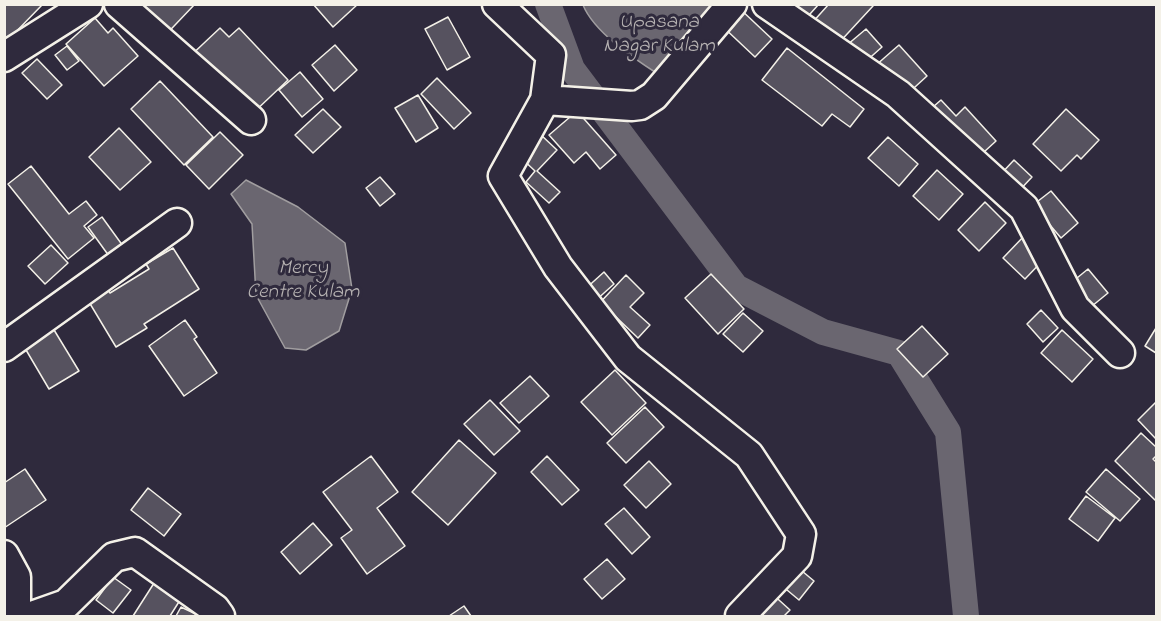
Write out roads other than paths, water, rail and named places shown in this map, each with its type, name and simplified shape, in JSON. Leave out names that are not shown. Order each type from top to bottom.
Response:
[{"type":"street","points":[[4,57],[88,4]]},
{"type":"street","points":[[119,4],[251,120]]},
{"type":"street","points":[[497,4],[550,55],[544,100],[503,176],[558,267],[628,358],[749,455],[801,534],[797,556],[740,616]]},
{"type":"street","points":[[544,100],[633,106],[647,102],[732,4]]},
{"type":"street","points":[[767,4],[898,94],[1024,208],[1075,308],[1120,353]]},
{"type":"street","points":[[4,347],[177,222]]},
{"type":"street","points":[[32,616],[66,604],[114,557],[135,552],[215,609],[220,616]]},
{"type":"street","points":[[4,555],[16,577],[16,616]]},
{"type":"water","name":"Upasana Nagar Kulam","points":[[583,5],[726,5],[658,74],[605,34],[588,15]]},
{"type":"water","name":"Mercy Centre Kulam","points":[[246,180],[298,207],[345,243],[352,289],[339,331],[306,350],[285,348],[256,295],[252,224],[231,194]]},
{"type":"waterway","points":[[548,4],[572,69],[736,287],[823,332],[899,353],[948,432],[966,616]]}]
